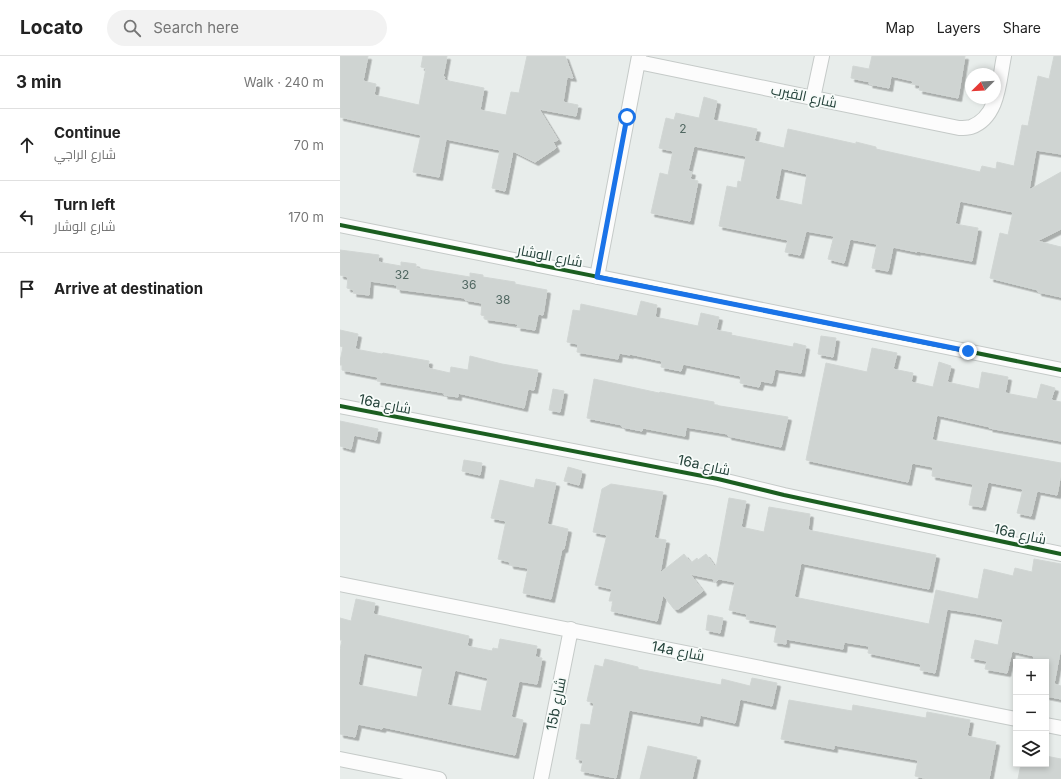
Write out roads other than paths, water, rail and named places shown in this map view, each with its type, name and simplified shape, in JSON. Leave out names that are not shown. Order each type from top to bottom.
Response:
[{"type":"street","points":[[813,98],[822,56]]},
{"type":"street","name":"شارع القيرب","points":[[638,59],[813,98],[959,128],[971,127],[983,120],[993,108],[1004,56]]},
{"type":"street","points":[[597,277],[638,59]]},
{"type":"street","name":"شارع الوشار","points":[[340,225],[1061,370]]},
{"type":"street","name":"16a شارع","points":[[340,406],[718,478],[784,495],[1061,554]]},
{"type":"street","name":"14a شارع","points":[[340,584],[1013,718]]},
{"type":"street","name":"15b شارع","points":[[541,779],[571,629]]},
{"type":"street","points":[[1049,726],[1061,728]]},
{"type":"street","points":[[340,760],[439,779]]}]
